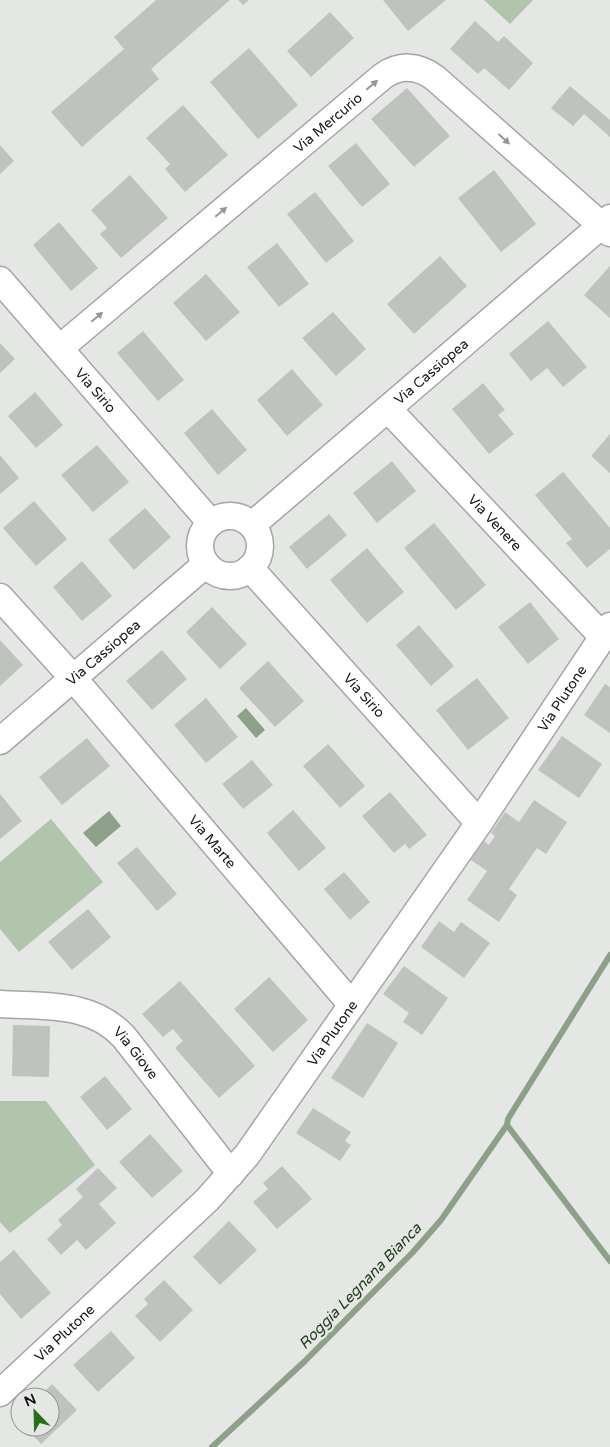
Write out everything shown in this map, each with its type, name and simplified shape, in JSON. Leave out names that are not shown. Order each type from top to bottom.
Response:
[{"type":"street","name":"Via Mercurio","points":[[60,348],[376,82],[387,73],[397,69],[415,68],[435,78],[607,225]]},
{"type":"street","name":"Via Cassiopea","points":[[252,525],[607,225]]},
{"type":"street","name":"Via Sirio","points":[[0,280],[211,524]]},
{"type":"street","name":"Via Venere","points":[[388,409],[607,632]]},
{"type":"street","points":[[227,516],[236,517],[252,525],[260,542],[260,552],[250,568],[232,576],[214,571],[206,564],[200,547],[201,538],[211,524],[227,516]]},
{"type":"street","name":"Via Cassiopea","points":[[0,742],[206,564]]},
{"type":"street","name":"Via Sirio","points":[[250,568],[479,823]]},
{"type":"street","name":"Via Marte","points":[[0,597],[74,678],[352,1005]]},
{"type":"street","name":"Via Plutone","points":[[2,1387],[207,1200],[252,1148],[479,823],[607,632]]},
{"type":"street","name":"Via Giove","points":[[0,1004],[72,1009],[92,1015],[110,1024],[124,1037],[231,1174]]},
{"type":"shaded area","points":[[484,0],[533,0],[510,24]]},
{"type":"shaded area","points":[[246,708],[265,730],[256,738],[237,716]]},
{"type":"shaded area","points":[[109,811],[121,826],[96,847],[83,833]]},
{"type":"shaded area","points":[[51,819],[103,882],[19,952],[0,929],[0,862]]},
{"type":"shaded area","points":[[0,1101],[46,1101],[95,1165],[10,1233],[0,1222]]},
{"type":"building","points":[[156,0],[230,0],[151,69],[159,79],[82,147],[51,112],[124,49],[114,37]]},
{"type":"building","points":[[238,0],[249,0],[243,5]]},
{"type":"building","points":[[383,0],[446,0],[408,31]]},
{"type":"building","points":[[330,12],[354,38],[311,77],[287,51]]},
{"type":"building","points":[[475,21],[498,42],[504,36],[533,63],[509,90],[484,68],[478,74],[450,49]]},
{"type":"building","points":[[249,48],[298,105],[258,139],[210,82]]},
{"type":"building","points":[[570,86],[610,120],[610,137],[584,114],[573,126],[551,108]]},
{"type":"building","points":[[407,88],[450,136],[414,167],[371,119]]},
{"type":"building","points":[[183,105],[228,155],[185,192],[165,169],[170,164],[146,138]]},
{"type":"building","points":[[356,143],[390,184],[362,207],[328,166]]},
{"type":"building","points":[[0,145],[14,161],[0,174]]},
{"type":"building","points":[[494,170],[536,224],[501,252],[458,198]]},
{"type":"building","points":[[130,175],[168,218],[121,258],[100,234],[107,228],[91,210]]},
{"type":"building","points":[[315,192],[354,241],[326,263],[287,214]]},
{"type":"building","points":[[59,222],[98,268],[71,291],[33,245]]},
{"type":"building","points":[[277,243],[309,284],[279,307],[247,267]]},
{"type":"building","points":[[440,256],[467,286],[414,334],[387,304]]},
{"type":"building","points":[[610,266],[610,318],[584,295]]},
{"type":"building","points":[[206,274],[240,312],[206,341],[173,303]]},
{"type":"building","points":[[333,312],[366,349],[336,376],[302,338]]},
{"type":"building","points":[[548,321],[587,367],[563,387],[547,368],[531,381],[509,354]]},
{"type":"building","points":[[143,331],[184,380],[158,401],[117,353]]},
{"type":"building","points":[[0,343],[15,359],[0,373]]},
{"type":"building","points":[[292,369],[323,405],[287,436],[257,400]]},
{"type":"building","points":[[483,383],[505,410],[498,415],[514,434],[489,454],[452,409]]},
{"type":"building","points":[[35,392],[63,425],[36,448],[8,416]]},
{"type":"building","points":[[212,409],[247,450],[218,475],[184,433]]},
{"type":"building","points":[[610,434],[610,473],[591,456]]},
{"type":"building","points":[[97,445],[129,482],[93,512],[61,475]]},
{"type":"building","points":[[0,455],[19,478],[0,494]]},
{"type":"building","points":[[392,461],[416,491],[377,523],[353,493]]},
{"type":"building","points":[[563,472],[610,528],[610,549],[587,568],[566,543],[572,539],[535,495]]},
{"type":"building","points":[[34,501],[67,539],[36,566],[3,528]]},
{"type":"building","points":[[145,508],[171,537],[134,570],[108,540]]},
{"type":"building","points":[[329,514],[347,535],[307,569],[289,547]]},
{"type":"building","points":[[434,523],[486,585],[456,610],[404,548]]},
{"type":"building","points":[[367,548],[404,592],[367,623],[330,580]]},
{"type":"building","points":[[82,561],[112,596],[82,621],[53,587]]},
{"type":"building","points":[[530,602],[559,639],[528,664],[498,627]]},
{"type":"building","points":[[212,607],[247,644],[220,669],[186,632]]},
{"type":"building","points":[[419,625],[454,666],[431,686],[396,645]]},
{"type":"building","points":[[0,640],[23,665],[0,686]]},
{"type":"building","points":[[162,650],[187,679],[152,710],[126,681]]},
{"type":"building","points":[[268,661],[304,701],[275,727],[239,688]]},
{"type":"building","points":[[477,678],[509,718],[468,750],[436,710]]},
{"type":"building","points":[[605,684],[610,687],[610,733],[584,715]]},
{"type":"building","points":[[206,698],[238,737],[206,763],[174,725]]},
{"type":"building","points":[[562,736],[602,764],[579,798],[538,770]]},
{"type":"building","points":[[87,738],[110,766],[62,805],[39,777]]},
{"type":"building","points":[[328,744],[365,786],[340,808],[303,766]]},
{"type":"building","points":[[252,760],[273,785],[243,809],[222,784]]},
{"type":"building","points":[[390,792],[427,835],[409,849],[405,844],[394,853],[362,816]]},
{"type":"building","points":[[0,794],[22,821],[0,839]]},
{"type":"building","points":[[534,800],[567,822],[546,854],[537,848],[509,889],[517,895],[499,922],[467,900],[487,871],[471,860],[484,841],[489,845],[495,836],[491,833],[505,812],[519,822]]},
{"type":"building","points":[[293,810],[326,848],[299,871],[267,833]]},
{"type":"building","points":[[137,847],[177,894],[157,911],[117,863]]},
{"type":"building","points":[[344,872],[370,902],[350,920],[324,889]]},
{"type":"building","points":[[88,909],[111,937],[72,970],[48,942]]},
{"type":"building","points":[[439,921],[454,932],[461,922],[490,943],[464,978],[421,947]]},
{"type":"building","points":[[404,966],[448,998],[422,1035],[403,1022],[409,1013],[383,994]]},
{"type":"building","points":[[269,977],[308,1020],[273,1052],[234,1009]]},
{"type":"building","points":[[180,981],[255,1066],[219,1098],[175,1048],[183,1041],[173,1029],[163,1037],[142,1014]]},
{"type":"building","points":[[367,1023],[398,1043],[363,1098],[331,1078]]},
{"type":"building","points":[[13,1025],[50,1026],[49,1077],[12,1076]]},
{"type":"building","points":[[105,1076],[132,1109],[107,1130],[80,1097]]},
{"type":"building","points":[[313,1108],[351,1132],[345,1141],[351,1145],[340,1161],[296,1133]]},
{"type":"building","points":[[150,1134],[183,1171],[152,1198],[119,1162]]},
{"type":"building","points":[[282,1166],[312,1199],[277,1229],[253,1202],[268,1189],[263,1183]]},
{"type":"building","points":[[98,1168],[117,1188],[99,1204],[116,1223],[86,1250],[77,1240],[61,1255],[47,1239],[62,1225],[58,1220],[83,1197],[76,1189]]},
{"type":"building","points":[[229,1221],[257,1250],[220,1285],[193,1257]]},
{"type":"building","points":[[14,1250],[51,1293],[21,1319],[0,1294],[0,1262]]},
{"type":"building","points":[[164,1280],[193,1310],[160,1342],[135,1316],[148,1304],[144,1299]]},
{"type":"building","points":[[111,1331],[135,1358],[98,1392],[73,1365]]},
{"type":"building","points":[[60,1392],[77,1410],[60,1426]]},
{"type":"building","points":[[34,1437],[48,1437],[41,1444]]},
{"type":"waterway","name":"Roggia Legnana Bianca","points":[[212,1447],[305,1361],[413,1252],[441,1220],[507,1125],[511,1114],[610,955]]},
{"type":"waterway","name":"Roggia Legnana Bianca","points":[[507,1125],[610,1261]]}]
